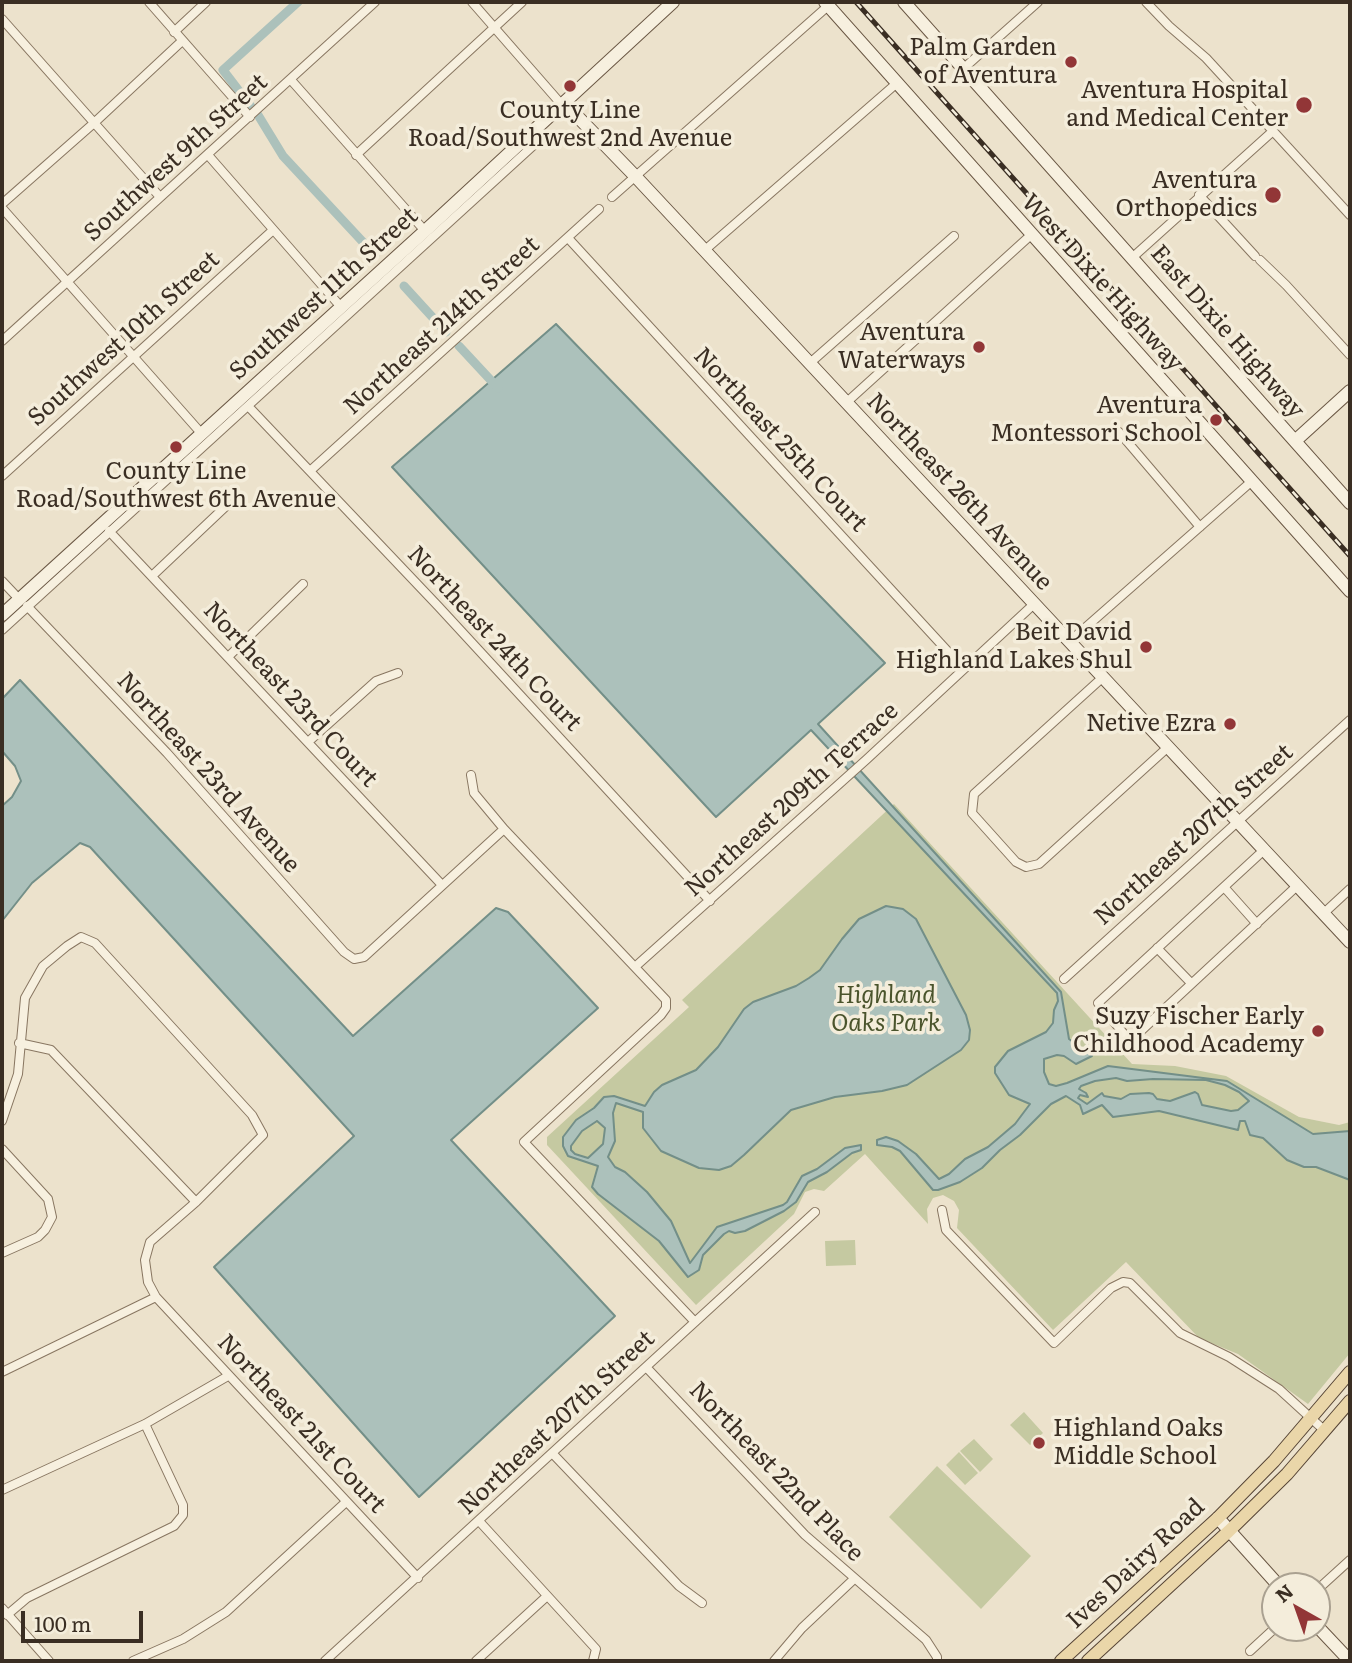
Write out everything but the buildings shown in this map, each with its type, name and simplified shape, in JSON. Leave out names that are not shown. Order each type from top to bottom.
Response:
[{"type":"main road","name":"Ives Dairy Road","points":[[1061,1661],[1217,1518],[1274,1461],[1350,1373]]},
{"type":"main road","name":"Ives Dairy Road","points":[[1088,1661],[1287,1474],[1350,1401]]},
{"type":"street","points":[[149,2],[250,117]]},
{"type":"street","points":[[173,32],[206,2]]},
{"type":"street","name":"Southwest 9th Street","points":[[2,341],[375,2]]},
{"type":"street","points":[[471,2],[562,105]]},
{"type":"street","points":[[356,155],[522,2]]},
{"type":"street","name":"Southwest 11th Street","points":[[2,615],[23,603],[201,433],[673,2]]},
{"type":"street","name":"East Dixie Highway","points":[[904,2],[1350,503]]},
{"type":"street","points":[[964,68],[1038,2]]},
{"type":"street","points":[[1146,2],[1206,58],[1350,215]]},
{"type":"street","points":[[612,197],[826,4]]},
{"type":"street","name":"West Dixie Highway","points":[[826,4],[1350,591]]},
{"type":"street","points":[[2,19],[159,197]]},
{"type":"street","points":[[182,41],[2,206],[201,433]]},
{"type":"street","points":[[291,80],[425,231]]},
{"type":"street","points":[[705,250],[897,83]]},
{"type":"street","name":"Northeast 26th Avenue","points":[[562,105],[575,114],[705,250],[1350,942]]},
{"type":"street","points":[[1133,257],[1273,131]]},
{"type":"street","points":[[2,630],[23,603],[109,531],[536,143]]},
{"type":"street","points":[[208,155],[341,307]]},
{"type":"street","points":[[1199,195],[1350,355]]},
{"type":"street","name":"Northeast 214th Street","points":[[310,471],[599,209]]},
{"type":"street","name":"Southwest 10th Street","points":[[2,476],[272,231]]},
{"type":"street","points":[[848,402],[1031,234]]},
{"type":"street","points":[[810,363],[954,236]]},
{"type":"street","name":"Northeast 25th Court","points":[[568,238],[963,668]]},
{"type":"street","points":[[1295,441],[1350,391]]},
{"type":"street","name":"Northeast 24th Court","points":[[248,406],[438,606],[710,901]]},
{"type":"street","points":[[1119,432],[1200,527]]},
{"type":"street","points":[[1069,642],[1252,481]]},
{"type":"street","points":[[152,576],[226,508]]},
{"type":"street","name":"Northeast 23rd Court","points":[[109,531],[442,885]]},
{"type":"street","name":"Northeast 23rd Avenue","points":[[2,581],[167,753],[344,952],[354,959],[364,957],[442,885]]},
{"type":"street","points":[[229,656],[303,584]]},
{"type":"street","name":"Northeast 209th Terrace","points":[[636,966],[859,767],[1034,604]]},
{"type":"street","points":[[309,742],[376,681],[398,673]]},
{"type":"street","points":[[1102,678],[974,794],[972,813],[1016,862],[1026,867],[1039,864],[1167,748]]},
{"type":"street","name":"Northeast 207th Street","points":[[1064,979],[1350,720]]},
{"type":"street","points":[[471,775],[474,793],[504,829],[666,1000],[666,1008],[648,1028],[524,1142],[695,1322]]},
{"type":"street","points":[[442,885],[504,829]]},
{"type":"street","points":[[1264,850],[1098,1003],[1130,1041],[1298,885]]},
{"type":"street","points":[[1224,887],[1257,924]]},
{"type":"street","points":[[1324,913],[1350,889]]},
{"type":"street","points":[[2,1121],[18,1074],[25,998],[43,966],[81,937],[95,943],[110,959],[252,1115],[263,1135],[196,1202],[150,1242],[145,1260],[148,1282],[156,1297],[2,1372]]},
{"type":"street","points":[[1157,948],[1191,983]]},
{"type":"street","points":[[19,1044],[51,1050],[196,1202]]},
{"type":"street","points":[[2,1149],[48,1199],[52,1217],[38,1237],[2,1253]]},
{"type":"street","points":[[942,1210],[946,1230],[1054,1343],[1111,1288],[1123,1282],[1130,1283],[1180,1333],[1260,1376],[1279,1389],[1325,1432]]},
{"type":"street","name":"Northeast 207th Street","points":[[325,1661],[815,1212]]},
{"type":"street","name":"Northeast 21st Court","points":[[156,1297],[418,1578]]},
{"type":"street","name":"Northeast 22nd Place","points":[[646,1367],[805,1535],[926,1640],[937,1661]]},
{"type":"street","points":[[2,1490],[145,1424],[228,1376]]},
{"type":"street","points":[[35,1661],[46,1658],[4,1611],[174,1525],[183,1516],[183,1504],[145,1424]]},
{"type":"street","points":[[553,1454],[679,1586],[702,1603]]},
{"type":"street","points":[[133,1661],[184,1639],[226,1612],[346,1502]]},
{"type":"street","points":[[1217,1518],[1266,1572]]},
{"type":"street","points":[[479,1521],[596,1649],[593,1661]]},
{"type":"street","points":[[1331,1577],[1350,1560]]},
{"type":"street","points":[[774,1661],[802,1628],[854,1579]]},
{"type":"street","points":[[476,1661],[546,1597]]},
{"type":"street","points":[[1250,1651],[1261,1641]]},
{"type":"street","points":[[1331,1641],[1350,1661]]},
{"type":"green space","name":"Highland Oaks Park","points":[[894,804],[1132,1064],[1175,1066],[1226,1076],[1299,1117],[1339,1125],[1350,1122],[1350,1353],[1308,1404],[1238,1354],[1199,1338],[1126,1262],[1053,1330],[957,1228],[959,1210],[954,1201],[943,1195],[933,1198],[927,1209],[928,1224],[865,1154],[824,1191],[814,1189],[805,1192],[794,1214],[696,1305],[547,1145],[547,1137],[689,1007],[682,1000]]},
{"type":"green space","points":[[855,1240],[856,1265],[826,1266],[825,1241]]},
{"type":"green space","points":[[1024,1412],[1043,1433],[1030,1445],[1010,1425]]},
{"type":"green space","points":[[974,1439],[993,1459],[980,1472],[960,1451]]},
{"type":"green space","points":[[959,1452],[978,1473],[965,1485],[946,1465]]},
{"type":"green space","points":[[937,1466],[1031,1556],[981,1609],[889,1517]]},
{"type":"water","points":[[556,324],[885,663],[818,724],[1061,992],[1069,1039],[1092,1056],[1076,1064],[1064,1056],[1044,1059],[1044,1072],[1049,1084],[1056,1086],[1067,1083],[1108,1066],[1227,1081],[1313,1134],[1350,1131],[1350,1180],[1316,1167],[1304,1167],[1287,1160],[1263,1138],[1250,1135],[1245,1121],[1240,1121],[1238,1130],[1159,1111],[1113,1117],[1102,1105],[1083,1114],[1080,1105],[1066,1096],[1051,1104],[982,1168],[960,1182],[933,1190],[900,1151],[877,1145],[877,1140],[886,1137],[898,1141],[916,1154],[939,1179],[949,1174],[965,1159],[988,1147],[1015,1124],[1030,1104],[1009,1095],[995,1073],[995,1067],[1008,1051],[1046,1032],[1053,1023],[1057,993],[811,730],[716,817],[392,467]],"holes":[[[1116,1078],[1127,1081],[1206,1080],[1225,1085],[1249,1101],[1238,1110],[1231,1111],[1202,1105],[1195,1092],[1170,1101],[1157,1099],[1149,1093],[1130,1094],[1121,1099],[1104,1096],[1102,1093],[1087,1104],[1078,1098],[1080,1095],[1088,1097],[1079,1089],[1095,1081]]]},
{"type":"water","points":[[20,680],[353,1036],[496,908],[508,912],[598,1008],[451,1140],[615,1316],[419,1497],[214,1267],[354,1136],[90,847],[80,843],[32,883],[2,921],[2,806],[12,797],[21,781],[15,766],[2,751],[2,699]]},
{"type":"water","points":[[886,906],[903,909],[916,919],[966,1015],[970,1030],[969,1040],[961,1050],[907,1085],[835,1097],[791,1110],[731,1166],[719,1170],[699,1168],[661,1151],[643,1128],[643,1112],[616,1103],[613,1113],[615,1141],[608,1157],[615,1167],[625,1172],[647,1192],[671,1221],[690,1263],[717,1227],[783,1205],[802,1176],[817,1169],[845,1148],[861,1145],[861,1150],[808,1182],[796,1202],[784,1211],[745,1231],[729,1231],[724,1234],[703,1255],[699,1270],[688,1277],[659,1241],[598,1194],[592,1187],[598,1166],[568,1156],[563,1146],[563,1137],[576,1120],[594,1108],[604,1097],[614,1096],[645,1106],[662,1085],[696,1070],[718,1047],[744,1009],[753,1002],[796,986],[820,970],[859,919]],"holes":[[[597,1121],[605,1128],[603,1144],[588,1158],[571,1150],[582,1131]]]},
{"type":"waterway","points":[[252,108],[223,70],[298,2]]},
{"type":"waterway","points":[[258,115],[283,156],[375,255]]},
{"type":"waterway","points":[[404,286],[446,332]]},
{"type":"waterway","points":[[459,346],[498,388]]},
{"type":"railway","points":[[856,2],[1350,556]]},
{"type":"place","name":"Palm Garden of Aventura","points":[[1071,62]]},
{"type":"place","name":"County Line Road/Southwest 2nd Avenue","points":[[570,86]]},
{"type":"place","name":"Aventura Hospital and Medical Center","points":[[1304,105]]},
{"type":"place","name":"Aventura Orthopedics","points":[[1273,195]]},
{"type":"place","name":"Aventura Waterways","points":[[979,347]]},
{"type":"place","name":"Aventura Montessori School","points":[[1216,420]]},
{"type":"place","name":"County Line Road/Southwest 6th Avenue","points":[[176,447]]},
{"type":"place","name":"Beit David Highland Lakes Shul","points":[[1146,647]]},
{"type":"place","name":"Netive Ezra","points":[[1230,724]]},
{"type":"place","name":"Suzy Fischer Early Childhood Academy","points":[[1318,1031]]},
{"type":"place","name":"Highland Oaks Middle School","points":[[1039,1443]]}]
